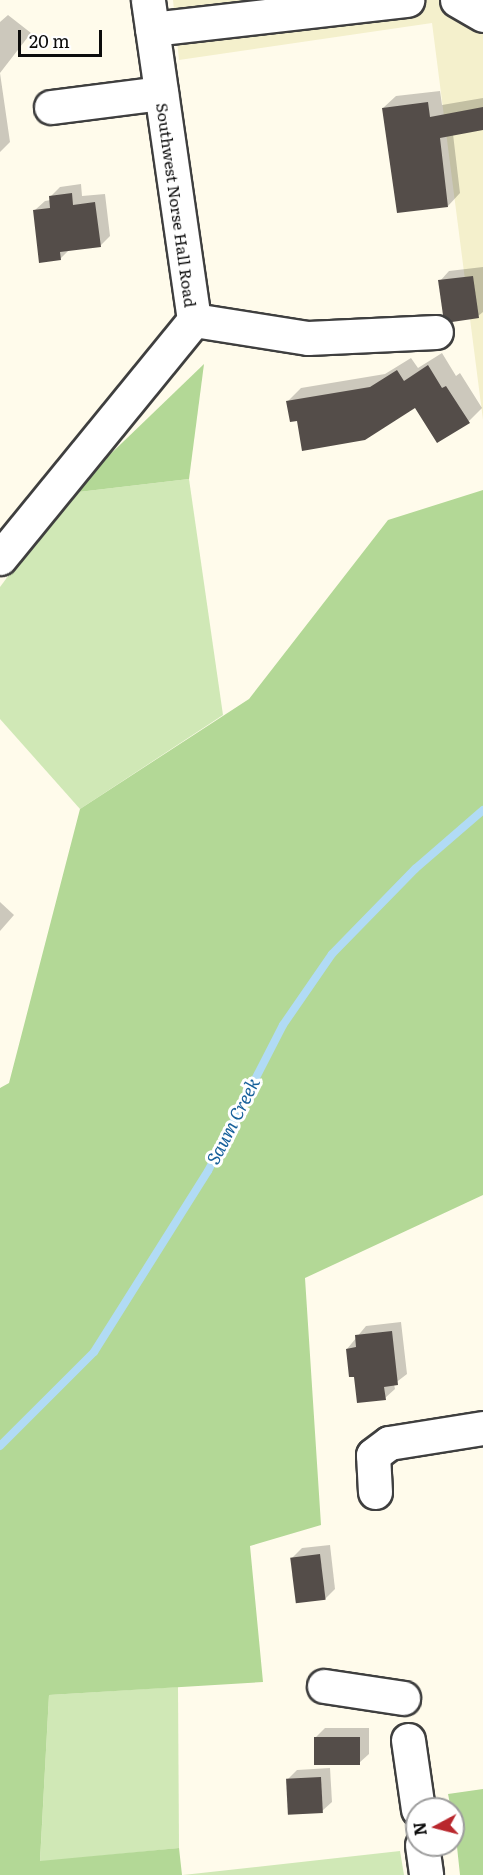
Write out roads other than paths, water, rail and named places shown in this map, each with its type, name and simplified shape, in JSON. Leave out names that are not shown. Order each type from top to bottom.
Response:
[{"type":"street","points":[[150,15],[407,0]]},
{"type":"street","points":[[457,0],[483,15]]},
{"type":"street","name":"Southwest Norse Hall Road","points":[[0,558],[194,320],[150,15]]},
{"type":"street","points":[[51,107],[161,93]]},
{"type":"street","points":[[194,320],[308,338],[436,332]]},
{"type":"street","points":[[375,1492],[373,1455],[389,1443],[483,1428]]},
{"type":"street","points":[[324,1686],[403,1698]]},
{"type":"street","points":[[408,1740],[416,1797]]},
{"type":"street","points":[[424,1857],[426,1875]]},
{"type":"waterway","name":"Saum Creek","points":[[0,1446],[94,1352],[208,1171],[283,1025],[332,954],[415,869],[483,810]]}]
